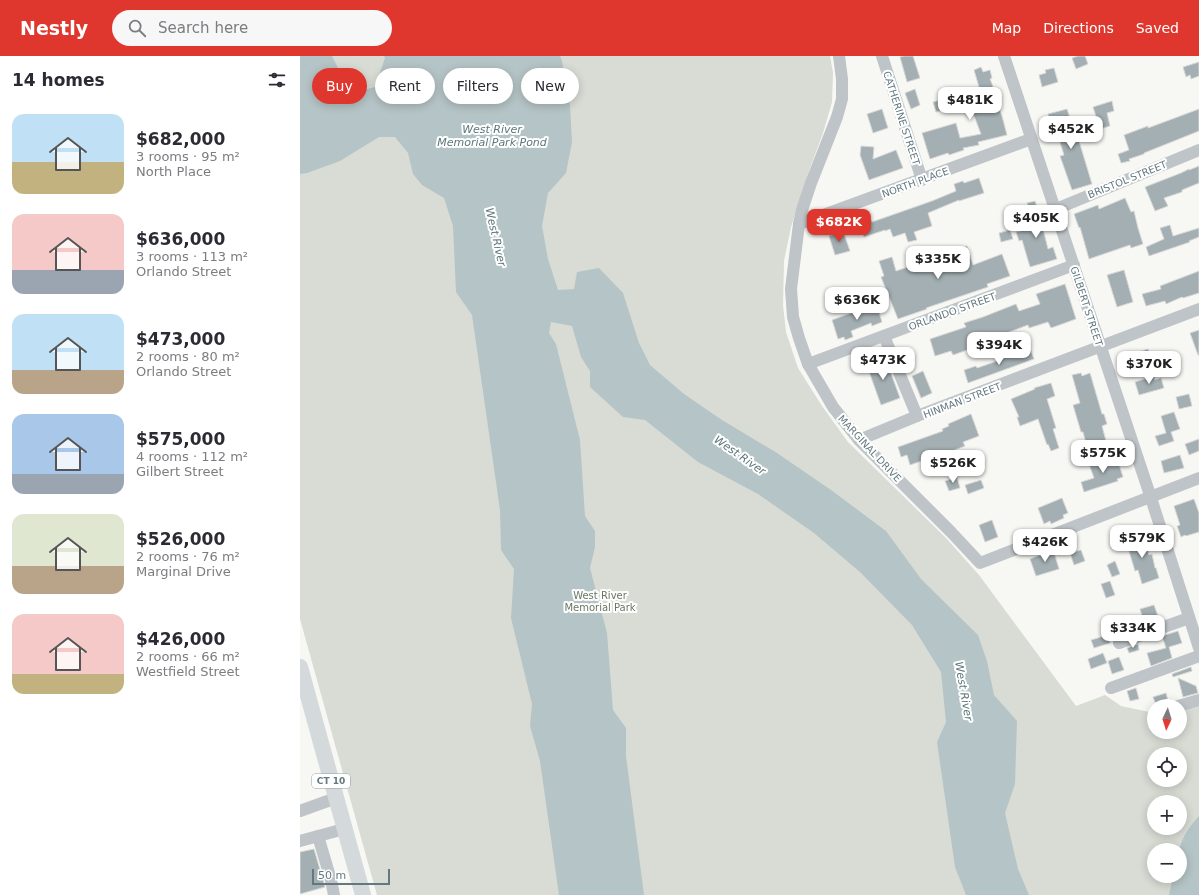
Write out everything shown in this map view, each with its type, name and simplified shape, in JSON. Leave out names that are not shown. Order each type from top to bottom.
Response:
[{"type":"main road","name":"CT 10","points":[[300,667],[363,895]]},
{"type":"street","name":"MARGINAL DRIVE","points":[[839,56],[842,79],[842,99],[837,117],[802,210],[791,289],[794,317],[799,338],[808,364],[833,407],[859,440],[980,563],[1151,498]]},
{"type":"street","name":"CATHERINE STREET","points":[[882,56],[922,180]]},
{"type":"street","name":"GILBERT STREET","points":[[1004,56],[1056,209],[1199,648]]},
{"type":"street","name":"NORTH PLACE","points":[[799,224],[1032,139]]},
{"type":"street","name":"BRISTOL STREET","points":[[1056,209],[1199,150]]},
{"type":"street","name":"ORLANDO STREET","points":[[808,364],[1074,266]]},
{"type":"street","name":"HINMAN STREET","points":[[859,440],[917,416],[1199,309]]},
{"type":"street","points":[[884,336],[917,416]]},
{"type":"street","points":[[1151,498],[1199,478]]},
{"type":"street","points":[[1119,643],[1189,618]]},
{"type":"street","points":[[1111,688],[1199,656]]},
{"type":"street","points":[[1187,703],[1199,700]]},
{"type":"street","points":[[300,811],[336,798]]},
{"type":"street","points":[[300,840],[344,829]]},
{"type":"street","points":[[318,836],[334,895]]},
{"type":"green space","name":"West River Memorial Park","points":[[300,56],[830,56],[833,73],[832,102],[791,227],[784,261],[783,305],[786,332],[798,368],[822,406],[848,442],[946,538],[979,575],[1076,706],[1105,695],[1121,706],[1147,712],[1147,739],[1187,739],[1187,709],[1199,706],[1199,895],[377,895],[300,619]]},
{"type":"water","name":"West River Memorial Park Pond","points":[[300,56],[332,56],[338,68],[312,68],[312,104],[367,104],[367,89],[375,87],[375,104],[435,104],[435,68],[382,68],[385,58],[384,56],[560,56],[563,68],[521,68],[521,104],[570,104],[570,106],[572,142],[566,173],[548,193],[542,226],[548,259],[558,290],[574,289],[577,272],[599,268],[623,293],[639,343],[650,365],[684,394],[722,420],[777,453],[831,490],[886,531],[921,579],[978,635],[987,661],[994,695],[1017,721],[1015,784],[1005,813],[1018,869],[1029,895],[966,895],[955,867],[937,742],[946,722],[941,672],[912,625],[860,572],[814,533],[758,494],[698,462],[645,420],[623,417],[590,387],[590,371],[581,357],[572,326],[551,322],[549,333],[556,344],[580,440],[585,516],[595,531],[595,547],[590,568],[607,633],[613,710],[626,728],[626,756],[644,895],[559,895],[540,761],[530,726],[532,704],[511,618],[514,569],[501,550],[500,510],[472,315],[456,292],[453,226],[444,198],[422,185],[413,174],[408,153],[395,137],[379,137],[340,161],[307,173],[300,174]]},
{"type":"water","points":[[1199,816],[1199,895],[1169,895],[1172,883],[1187,883],[1187,843],[1181,843],[1192,824]]},
{"type":"building","points":[[913,56],[920,78],[907,82],[900,57]]},
{"type":"building","points":[[1085,56],[1088,64],[1076,69],[1072,58]]},
{"type":"building","points":[[1199,62],[1199,76],[1191,79],[1190,75],[1186,77],[1183,67]]},
{"type":"building","points":[[981,67],[983,72],[990,70],[992,78],[990,79],[997,97],[995,98],[1007,135],[978,142],[979,145],[963,148],[964,150],[930,159],[922,133],[956,123],[960,138],[981,134],[965,92],[979,87],[974,70]]},
{"type":"building","points":[[1054,68],[1058,82],[1042,87],[1039,75],[1046,73],[1045,70]]},
{"type":"building","points":[[915,89],[920,105],[911,109],[905,93]]},
{"type":"building","points":[[944,99],[947,109],[936,112],[933,102]]},
{"type":"building","points":[[1112,101],[1114,111],[1107,113],[1110,126],[1100,129],[1093,107]]},
{"type":"building","points":[[882,109],[888,128],[873,133],[867,114]]},
{"type":"building","points":[[1067,109],[1074,130],[1077,129],[1081,141],[1079,141],[1092,184],[1072,190],[1060,156],[1064,155],[1055,126],[1052,127],[1048,114]]},
{"type":"building","points":[[1199,109],[1199,131],[1129,159],[1130,161],[1121,163],[1118,154],[1129,150],[1124,135],[1148,126],[1148,128]]},
{"type":"building","points":[[861,146],[874,147],[873,159],[896,150],[903,168],[869,180],[860,155]]},
{"type":"building","points":[[1199,166],[1199,183],[1182,190],[1182,192],[1164,198],[1168,206],[1155,211],[1145,187]]},
{"type":"building","points":[[979,178],[984,193],[959,200],[928,213],[932,226],[914,232],[917,240],[908,242],[905,233],[893,237],[890,229],[864,237],[859,224],[871,220],[872,222],[932,201],[956,191],[954,184],[963,181],[964,183]]},
{"type":"building","points":[[1125,198],[1131,212],[1134,211],[1143,244],[1131,248],[1130,245],[1089,259],[1080,227],[1079,228],[1074,214],[1098,205],[1099,209]]},
{"type":"building","points":[[1035,201],[1037,207],[1040,207],[1043,216],[1040,217],[1048,249],[1053,247],[1057,259],[1030,267],[1022,240],[1019,241],[1016,232],[1031,228],[1026,210],[1029,209],[1027,203]]},
{"type":"building","points":[[1170,225],[1173,236],[1199,228],[1199,237],[1189,241],[1190,242],[1149,256],[1146,247],[1164,239],[1160,228]]},
{"type":"building","points":[[1010,230],[1013,239],[1001,242],[999,233]]},
{"type":"building","points":[[843,231],[850,251],[835,255],[829,236]]},
{"type":"building","points":[[967,246],[973,265],[1002,254],[1010,276],[987,284],[988,287],[898,319],[881,277],[884,276],[879,261],[892,257],[896,271],[917,264],[917,262],[937,258],[947,253],[961,258],[958,248]]},
{"type":"building","points":[[1124,270],[1133,302],[1117,307],[1107,275]]},
{"type":"building","points":[[1199,271],[1199,293],[1183,298],[1182,297],[1166,304],[1165,301],[1146,306],[1142,294],[1161,289],[1160,286]]},
{"type":"building","points":[[1065,284],[1076,319],[1051,328],[1048,322],[1029,328],[1028,325],[969,347],[970,349],[953,355],[951,351],[935,356],[930,339],[966,327],[964,323],[1016,304],[1019,311],[1040,304],[1036,294]]},
{"type":"building","points":[[876,302],[882,322],[872,326],[871,323],[851,331],[853,337],[845,340],[844,337],[838,339],[832,320],[857,311],[857,308]]},
{"type":"building","points":[[1199,330],[1199,355],[1198,355],[1190,333]]},
{"type":"building","points":[[1030,348],[1034,359],[968,383],[964,370],[976,366],[977,368]]},
{"type":"building","points":[[1148,349],[1151,359],[1129,365],[1127,356]]},
{"type":"building","points":[[885,357],[900,398],[881,405],[866,363]]},
{"type":"building","points":[[923,371],[932,393],[921,398],[912,376]]},
{"type":"building","points":[[1081,373],[1082,376],[1090,373],[1102,414],[1104,414],[1107,424],[1102,426],[1106,441],[1087,447],[1073,405],[1080,403],[1072,375]]},
{"type":"building","points":[[1154,376],[1155,380],[1161,378],[1164,388],[1139,395],[1135,382]]},
{"type":"building","points":[[1051,383],[1055,396],[1047,399],[1056,428],[1053,429],[1059,448],[1051,451],[1048,444],[1047,445],[1038,419],[1020,426],[1017,417],[1019,417],[1011,399],[1035,389],[1034,388]]},
{"type":"building","points":[[1189,394],[1192,406],[1179,409],[1176,397]]},
{"type":"building","points":[[1174,412],[1180,429],[1171,432],[1174,441],[1159,446],[1155,436],[1166,433],[1161,416]]},
{"type":"building","points":[[971,414],[979,436],[963,442],[965,446],[939,456],[940,459],[928,463],[927,459],[910,465],[907,455],[901,457],[898,447],[943,431],[942,429],[949,426],[948,424]]},
{"type":"building","points":[[1199,439],[1199,451],[1189,455],[1185,444]]},
{"type":"building","points":[[1180,455],[1184,468],[1164,473],[1161,461]]},
{"type":"building","points":[[1117,458],[1123,477],[1117,479],[1118,481],[1084,492],[1081,482],[1094,478],[1089,464],[1105,459],[1106,461]]},
{"type":"building","points":[[957,477],[960,488],[949,491],[945,481]]},
{"type":"building","points":[[981,480],[984,488],[968,494],[965,485]]},
{"type":"building","points":[[1062,498],[1068,513],[1063,515],[1064,518],[1051,524],[1050,521],[1044,524],[1038,508]]},
{"type":"building","points":[[1194,499],[1199,513],[1199,532],[1181,537],[1177,526],[1180,525],[1174,506]]},
{"type":"building","points":[[992,520],[998,537],[985,542],[979,525]]},
{"type":"building","points":[[1143,534],[1149,555],[1152,554],[1159,578],[1142,584],[1138,570],[1135,571],[1126,541],[1131,540],[1130,537]]},
{"type":"building","points":[[1053,549],[1059,569],[1036,576],[1030,559]]},
{"type":"building","points":[[1081,550],[1085,561],[1074,565],[1070,553]]},
{"type":"building","points":[[1115,561],[1120,574],[1112,577],[1107,565]]},
{"type":"building","points":[[1110,581],[1115,595],[1106,598],[1101,584]]},
{"type":"building","points":[[1154,605],[1159,619],[1144,623],[1140,609]]},
{"type":"building","points":[[1178,631],[1182,643],[1169,647],[1172,658],[1151,666],[1147,653],[1166,648],[1162,636]]},
{"type":"building","points":[[1108,635],[1110,643],[1094,648],[1091,640]]},
{"type":"building","points":[[1138,644],[1139,650],[1129,653],[1127,648]]},
{"type":"building","points":[[1103,653],[1107,663],[1091,669],[1088,659]]},
{"type":"building","points":[[1119,657],[1124,670],[1112,674],[1108,661]]},
{"type":"building","points":[[1191,667],[1192,671],[1173,677],[1172,674]]},
{"type":"building","points":[[1178,678],[1196,686],[1198,693],[1183,697]]},
{"type":"building","points":[[1136,688],[1139,699],[1130,701],[1127,691]]},
{"type":"building","points":[[1166,693],[1168,699],[1154,699],[1153,697]]},
{"type":"building","points":[[314,849],[325,887],[300,894],[300,852]]},
{"type":"water label","name":"West River","points":[[496,237]]},
{"type":"water label","name":"West River","points":[[740,455]]},
{"type":"water label","name":"West River","points":[[964,691]]}]
